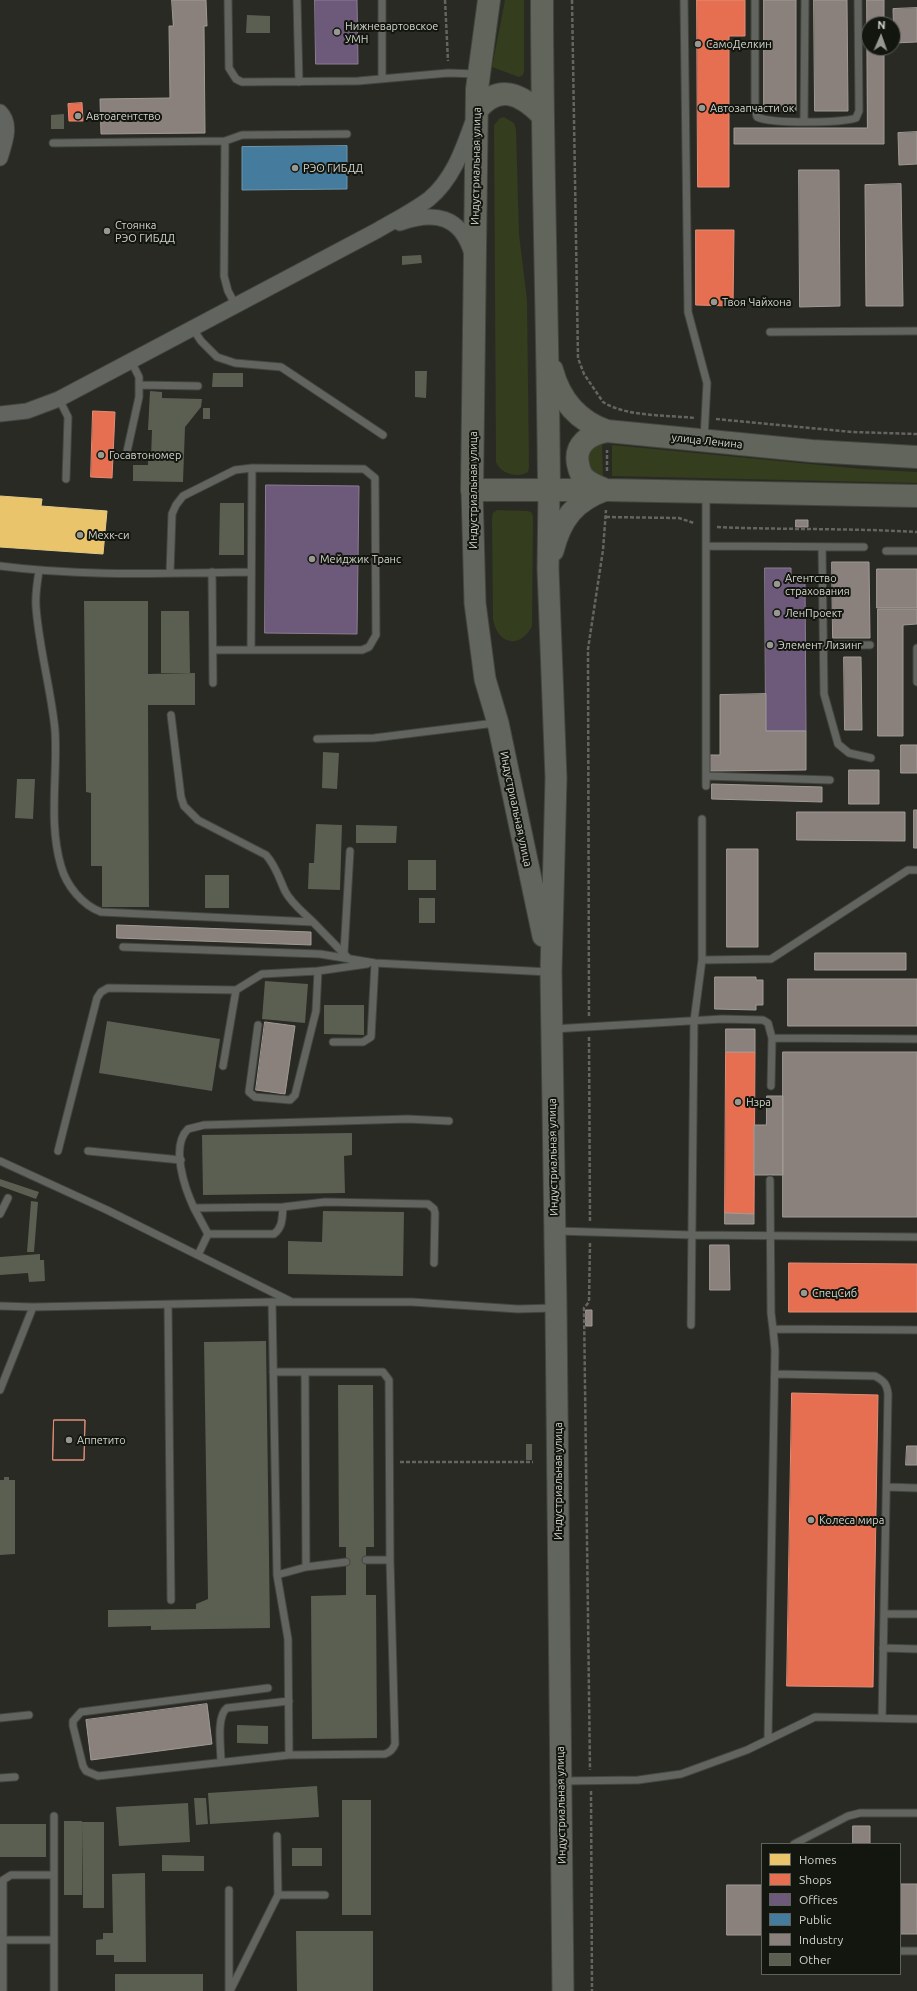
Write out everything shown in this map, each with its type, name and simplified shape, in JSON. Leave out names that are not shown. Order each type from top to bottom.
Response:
[{"type":"main road","name":"Индустриальная улица","points":[[489,0],[478,74],[477,110],[472,490],[476,604],[485,679],[498,723],[551,972]]},
{"type":"main road","name":"Индустриальная улица","points":[[542,0],[542,115],[548,348],[548,569],[556,778],[551,1029],[556,1308],[563,1991]]},
{"type":"main road","points":[[477,110],[488,98],[498,94],[508,94],[520,97],[530,102],[542,115]]},
{"type":"main road","name":"улица Ленина","points":[[548,348],[558,389],[569,407],[583,420],[607,430],[812,451],[917,457]]},
{"type":"main road","points":[[606,490],[584,478],[579,471],[577,461],[578,451],[582,443],[597,432],[607,430]]},
{"type":"main road","points":[[472,490],[606,490],[917,496]]},
{"type":"main road","points":[[548,569],[556,540],[568,516],[583,500],[606,490]]},
{"type":"street","points":[[0,414],[27,410],[59,399],[378,230],[428,199],[439,189],[454,168],[477,110]]},
{"type":"street","points":[[0,112],[6,118],[7,128],[0,158]]},
{"type":"street","points":[[378,230],[426,216],[446,220],[454,225],[466,240],[475,264]]},
{"type":"lane","points":[[228,0],[229,68],[236,79],[242,82],[299,82],[382,79],[448,73],[478,74]]},
{"type":"lane","points":[[298,0],[299,82]]},
{"type":"lane","points":[[382,0],[382,79]]},
{"type":"lane","points":[[684,0],[688,312],[707,383],[704,441]]},
{"type":"lane","points":[[755,0],[754,109],[757,117],[765,121],[848,120],[856,118],[859,111],[858,0]]},
{"type":"lane","points":[[804,121],[805,0]]},
{"type":"lane","points":[[53,143],[225,142],[242,135],[347,134]]},
{"type":"lane","points":[[225,142],[224,276],[228,291],[236,306]]},
{"type":"lane","points":[[193,329],[201,341],[217,357],[235,363],[281,367],[383,435]]},
{"type":"lane","points":[[770,332],[917,330]]},
{"type":"lane","points":[[126,456],[137,405],[139,385],[139,376],[131,361]]},
{"type":"lane","points":[[139,385],[198,386]]},
{"type":"lane","points":[[59,399],[68,417],[66,479]]},
{"type":"lane","points":[[251,650],[252,468]]},
{"type":"lane","points":[[170,573],[172,514],[176,505],[183,496],[235,470],[252,468],[364,469],[375,478],[376,635],[369,647],[362,650],[213,650]]},
{"type":"lane","points":[[706,492],[706,786]]},
{"type":"lane","points":[[706,546],[864,547]]},
{"type":"lane","points":[[822,547],[824,694],[838,744],[849,753],[871,758]]},
{"type":"lane","points":[[886,551],[917,551]]},
{"type":"lane","points":[[0,566],[39,571],[95,574],[251,572]]},
{"type":"lane","points":[[39,571],[36,607],[54,728],[54,812],[57,848],[66,879],[83,902],[91,908],[101,912],[313,922]]},
{"type":"lane","points":[[212,572],[213,683]]},
{"type":"lane","points":[[823,645],[870,645]]},
{"type":"lane","points":[[917,648],[917,682]]},
{"type":"lane","points":[[171,715],[180,797],[184,806],[198,820],[266,855],[272,861],[285,892],[291,900],[346,956]]},
{"type":"lane","points":[[317,739],[374,738],[498,723]]},
{"type":"lane","points":[[706,776],[830,780]]},
{"type":"lane","points":[[691,1325],[694,1021],[702,960],[702,819]]},
{"type":"lane","points":[[346,956],[350,851]]},
{"type":"lane","points":[[702,960],[771,959],[908,870],[917,870]]},
{"type":"lane","points":[[123,947],[320,954],[346,956],[375,963]]},
{"type":"lane","points":[[333,1042],[363,1042],[371,1038],[375,963]]},
{"type":"lane","points":[[58,1151],[97,998],[101,992],[108,988],[236,990],[262,974],[318,970],[375,963],[551,972]]},
{"type":"lane","points":[[258,1025],[249,1092],[255,1097],[290,1100],[295,1094],[314,1020],[318,970]]},
{"type":"lane","points":[[223,1066],[236,990]]},
{"type":"lane","points":[[551,1029],[694,1021],[763,1020],[768,1023],[772,1038],[772,1086]]},
{"type":"lane","points":[[772,1038],[917,1038]]},
{"type":"lane","points":[[208,1234],[186,1191],[182,1175],[180,1139],[188,1129],[196,1126],[408,1120],[449,1121]]},
{"type":"lane","points":[[88,1151],[181,1160]]},
{"type":"lane","points":[[0,1161],[108,1210],[292,1302]]},
{"type":"lane","points":[[768,1740],[775,1374],[775,1350],[771,1313],[770,1180]]},
{"type":"lane","points":[[0,1214],[8,1198]]},
{"type":"lane","points":[[194,1208],[283,1207],[325,1202],[428,1204],[434,1209],[435,1213],[434,1263]]},
{"type":"lane","points":[[208,1234],[274,1234],[279,1230],[282,1224],[283,1207]]},
{"type":"lane","points":[[555,1231],[692,1235],[917,1237]]},
{"type":"lane","points":[[198,1255],[208,1234]]},
{"type":"lane","points":[[0,1306],[33,1307],[272,1302],[412,1302],[518,1309],[556,1308]]},
{"type":"lane","points":[[272,1302],[277,1575],[288,1639],[289,1755]]},
{"type":"lane","points":[[168,1305],[172,1600]]},
{"type":"lane","points":[[0,1390],[33,1307]]},
{"type":"lane","points":[[773,1329],[917,1330]]},
{"type":"lane","points":[[268,1688],[88,1711],[76,1715],[73,1721],[73,1726],[84,1766],[91,1774],[98,1776],[289,1755],[385,1754],[390,1753],[395,1744],[390,1560],[389,1380],[383,1372],[273,1372]]},
{"type":"lane","points":[[305,1372],[306,1567]]},
{"type":"lane","points":[[775,1374],[875,1376],[883,1380],[887,1385],[887,1487],[882,1718]]},
{"type":"lane","points":[[887,1487],[917,1488]]},
{"type":"lane","points":[[366,1560],[390,1560]]},
{"type":"lane","points":[[277,1575],[306,1567],[346,1562]]},
{"type":"lane","points":[[884,1614],[917,1614]]},
{"type":"lane","points":[[883,1648],[917,1649]]},
{"type":"lane","points":[[221,1762],[220,1720],[223,1711],[227,1708],[288,1701]]},
{"type":"lane","points":[[0,1718],[29,1715]]},
{"type":"lane","points":[[560,1781],[638,1780],[681,1774],[725,1759],[815,1717],[917,1719]]},
{"type":"lane","points":[[0,1778],[15,1777]]},
{"type":"lane","points":[[796,1843],[848,1816],[860,1813],[917,1813]]},
{"type":"lane","points":[[54,1816],[54,1991]]},
{"type":"lane","points":[[230,1991],[278,1895],[277,1836]]},
{"type":"lane","points":[[2,1991],[2,1885],[6,1877],[11,1875],[54,1875]]},
{"type":"lane","points":[[229,1890],[230,1991]]},
{"type":"lane","points":[[278,1895],[325,1895]]},
{"type":"lane","points":[[2,1940],[54,1940]]},
{"type":"lane","points":[[901,1951],[917,1951]]},
{"type":"path","points":[[445,0],[448,73]]},
{"type":"path","points":[[572,0],[578,358],[584,374],[603,402],[608,406],[627,411],[852,432],[917,434]]},
{"type":"path","points":[[592,1991],[584,1308],[589,1302],[590,1233],[588,649],[603,550],[606,517],[608,406]]},
{"type":"path","points":[[606,517],[679,518],[706,526],[917,532]]},
{"type":"path","points":[[389,1462],[533,1462]]},
{"type":"green space","points":[[505,0],[524,0],[524,71],[523,75],[519,77],[492,67]]},
{"type":"green space","points":[[504,117],[514,123],[516,130],[519,234],[527,300],[529,467],[528,472],[519,475],[505,472],[496,462],[494,125],[500,118]]},
{"type":"green space","points":[[602,445],[603,476],[592,470],[588,457],[592,447]]},
{"type":"green space","points":[[612,445],[862,469],[917,472],[917,483],[612,476]]},
{"type":"green space","points":[[497,510],[527,511],[531,512],[533,516],[532,626],[527,634],[521,639],[515,641],[504,639],[499,634],[493,619],[492,518],[493,513]]},
{"type":"building: Homes","points":[[0,496],[42,499],[41,506],[107,511],[103,554],[0,547]]},
{"type":"building: Shops","points":[[697,0],[745,0],[745,36],[729,36],[729,187],[698,187]]},
{"type":"building: Shops","points":[[82,103],[83,121],[69,121],[68,104]]},
{"type":"building: Shops","points":[[696,230],[734,230],[733,306],[696,305]]},
{"type":"building: Shops","points":[[93,411],[115,412],[112,478],[91,477]]},
{"type":"building: Shops","points":[[726,1052],[755,1052],[754,1214],[725,1213]]},
{"type":"building: Shops","points":[[789,1263],[917,1264],[917,1312],[789,1312]]},
{"type":"building: Shops","points":[[792,1393],[878,1395],[873,1687],[787,1686]]},
{"type":"building: Shops","points":[[54,1420],[85,1420],[84,1460],[53,1460]]},
{"type":"building: Shops","points":[[54,1420],[85,1420],[84,1460],[53,1460]]},
{"type":"building: Offices","name":"Нижневартовское УМН","points":[[315,0],[357,0],[358,64],[316,64]]},
{"type":"building: Offices","name":"Мейджик Транс","points":[[266,485],[359,486],[357,634],[265,633]]},
{"type":"building: Offices","points":[[765,568],[791,568],[791,580],[805,580],[806,731],[766,731]]},
{"type":"building: Public","name":"РЭО ГИБДД","points":[[347,146],[347,189],[242,190],[242,147]]},
{"type":"building: Industry","points":[[172,0],[206,0],[207,26],[204,26],[205,133],[101,134],[100,99],[170,98],[169,26],[173,26]]},
{"type":"building: Industry","points":[[764,0],[796,0],[796,111],[764,111]]},
{"type":"building: Industry","points":[[814,0],[847,0],[848,111],[815,111]]},
{"type":"building: Industry","points":[[867,0],[884,0],[884,16],[867,16]]},
{"type":"building: Industry","points":[[917,8],[917,42],[901,43],[901,16],[893,16],[893,9]]},
{"type":"building: Industry","points":[[867,56],[884,56],[884,144],[734,144],[734,128],[867,128]]},
{"type":"building: Industry","points":[[917,132],[917,164],[899,165],[898,133]]},
{"type":"building: Industry","points":[[799,170],[839,170],[840,306],[800,307]]},
{"type":"building: Industry","points":[[901,184],[903,306],[866,306],[865,185]]},
{"type":"building: Industry","points":[[796,520],[808,520],[808,527],[796,527]]},
{"type":"building: Industry","points":[[832,562],[869,562],[870,638],[833,638]]},
{"type":"building: Industry","points":[[877,569],[917,569],[917,608],[877,608]]},
{"type":"building: Industry","points":[[878,609],[917,609],[917,624],[903,625],[903,736],[878,736]]},
{"type":"building: Industry","points":[[844,657],[861,657],[862,730],[845,730]]},
{"type":"building: Industry","points":[[766,694],[766,731],[806,731],[806,770],[709,771],[709,755],[720,755],[720,695]]},
{"type":"building: Industry","points":[[901,745],[917,745],[917,773],[901,773]]},
{"type":"building: Industry","points":[[849,770],[879,770],[879,804],[849,804]]},
{"type":"building: Industry","points":[[712,784],[822,787],[822,802],[712,799]]},
{"type":"building: Industry","points":[[914,810],[917,810],[917,848],[914,848]]},
{"type":"building: Industry","points":[[797,812],[905,812],[905,841],[797,840]]},
{"type":"building: Industry","points":[[727,849],[758,849],[758,947],[727,947]]},
{"type":"building: Industry","points":[[117,925],[311,932],[311,945],[117,938]]},
{"type":"building: Industry","points":[[815,953],[906,953],[906,970],[815,970]]},
{"type":"building: Industry","points":[[715,977],[756,977],[756,980],[763,980],[763,1005],[756,1005],[756,1010],[715,1009]]},
{"type":"building: Industry","points":[[788,979],[917,979],[917,1026],[788,1026]]},
{"type":"building: Industry","points":[[265,1022],[295,1026],[285,1094],[256,1090]]},
{"type":"building: Industry","points":[[726,1029],[755,1029],[755,1052],[726,1052]]},
{"type":"building: Industry","points":[[783,1052],[917,1052],[917,1217],[783,1217]]},
{"type":"building: Industry","points":[[767,1096],[783,1096],[783,1175],[754,1175],[754,1125],[766,1125]]},
{"type":"building: Industry","points":[[725,1213],[754,1214],[754,1224],[725,1224]]},
{"type":"building: Industry","points":[[710,1245],[729,1245],[730,1290],[710,1290]]},
{"type":"building: Industry","points":[[586,1310],[592,1310],[592,1326],[586,1326]]},
{"type":"building: Industry","points":[[907,1446],[917,1446],[917,1465],[906,1465]]},
{"type":"building: Industry","points":[[207,1704],[212,1744],[91,1760],[86,1720]]},
{"type":"building: Industry","points":[[853,1826],[870,1826],[870,1843],[853,1843]]},
{"type":"building: Industry","points":[[901,1884],[917,1884],[917,1934],[901,1934]]},
{"type":"building: Industry","points":[[727,1885],[761,1885],[761,1935],[727,1935]]},
{"type":"building: Other","points":[[247,15],[270,16],[270,33],[246,33]]},
{"type":"building: Other","points":[[64,114],[64,129],[51,129],[51,115]]},
{"type":"building: Other","points":[[421,255],[422,263],[402,265],[402,256]]},
{"type":"building: Other","points":[[415,371],[427,371],[426,398],[415,397]]},
{"type":"building: Other","points":[[213,373],[243,373],[243,387],[212,387]]},
{"type":"building: Other","points":[[150,391],[162,392],[162,398],[202,399],[201,407],[185,427],[183,482],[133,481],[133,465],[148,465],[148,456],[151,457],[152,430],[148,430]]},
{"type":"building: Other","points":[[203,408],[210,408],[210,419],[203,419]]},
{"type":"building: Other","points":[[220,503],[244,503],[244,555],[219,555]]},
{"type":"building: Other","points":[[84,601],[148,601],[148,674],[195,673],[195,705],[148,705],[149,907],[102,907],[102,866],[91,866],[91,793],[86,792]]},
{"type":"building: Other","points":[[161,611],[189,611],[190,673],[161,673]]},
{"type":"building: Other","points":[[323,752],[339,753],[337,789],[322,788]]},
{"type":"building: Other","points":[[17,779],[35,779],[33,819],[15,818]]},
{"type":"building: Other","points":[[316,824],[342,825],[340,890],[308,889],[309,863],[314,863]]},
{"type":"building: Other","points":[[356,825],[397,826],[396,843],[356,843]]},
{"type":"building: Other","points":[[408,860],[436,860],[436,890],[408,890]]},
{"type":"building: Other","points":[[205,875],[229,875],[229,908],[205,908]]},
{"type":"building: Other","points":[[419,898],[435,898],[435,923],[419,923]]},
{"type":"building: Other","points":[[265,981],[308,984],[305,1023],[262,1019]]},
{"type":"building: Other","points":[[324,1005],[364,1005],[364,1035],[324,1034]]},
{"type":"building: Other","points":[[107,1021],[220,1039],[212,1091],[99,1073]]},
{"type":"building: Other","points":[[352,1133],[352,1155],[344,1156],[345,1193],[203,1195],[202,1135]]},
{"type":"building: Other","points":[[0,1179],[39,1192],[36,1199],[0,1186]]},
{"type":"building: Other","points":[[31,1201],[38,1202],[34,1252],[27,1252]]},
{"type":"building: Other","points":[[323,1211],[404,1212],[403,1276],[288,1274],[288,1241],[322,1242]]},
{"type":"building: Other","points":[[40,1254],[40,1260],[44,1260],[45,1281],[29,1282],[28,1273],[0,1275],[0,1257]]},
{"type":"building: Other","points":[[266,1341],[270,1628],[151,1630],[151,1626],[108,1627],[108,1610],[196,1609],[196,1604],[208,1599],[204,1342]]},
{"type":"building: Other","points":[[338,1385],[373,1385],[374,1547],[366,1547],[366,1595],[376,1595],[377,1738],[312,1739],[311,1596],[346,1595],[346,1547],[339,1547]]},
{"type":"building: Other","points":[[526,1444],[532,1444],[532,1460],[526,1460]]},
{"type":"building: Other","points":[[4,1477],[9,1477],[9,1480],[15,1480],[15,1554],[0,1555],[0,1480],[4,1480]]},
{"type":"building: Other","points":[[237,1725],[268,1726],[268,1744],[237,1743]]},
{"type":"building: Other","points":[[317,1786],[319,1817],[210,1824],[208,1793]]},
{"type":"building: Other","points":[[194,1798],[206,1798],[208,1824],[196,1825]]},
{"type":"building: Other","points":[[342,1800],[371,1800],[371,1915],[342,1915]]},
{"type":"building: Other","points":[[188,1803],[190,1842],[119,1846],[116,1807]]},
{"type":"building: Other","points":[[64,1821],[82,1821],[82,1895],[64,1895]]},
{"type":"building: Other","points":[[82,1822],[104,1822],[104,1908],[83,1908]]},
{"type":"building: Other","points":[[0,1824],[46,1824],[46,1857],[0,1857]]},
{"type":"building: Other","points":[[292,1848],[322,1848],[322,1866],[292,1866]]},
{"type":"building: Other","points":[[162,1855],[204,1856],[204,1871],[162,1871]]},
{"type":"building: Other","points":[[145,1873],[146,1962],[114,1962],[114,1955],[96,1955],[96,1940],[103,1939],[103,1933],[113,1933],[112,1874]]},
{"type":"building: Other","points":[[296,1931],[373,1931],[373,1991],[297,1991]]},
{"type":"building: Other","points":[[115,1974],[203,1974],[203,1991],[115,1991]]},
{"type":"place","name":"Нижневартовское УМН","points":[[337,32]]},
{"type":"place","name":"СамоДелкин","points":[[698,44]]},
{"type":"place","name":"Автозапчасти ок","points":[[702,108]]},
{"type":"place","name":"Автоагентство","points":[[78,116]]},
{"type":"place","name":"РЭО ГИБДД","points":[[295,168]]},
{"type":"place","name":"Стоянка РЭО ГИБДД","points":[[107,231]]},
{"type":"place","name":"Твоя Чайхона","points":[[714,302]]},
{"type":"place","name":"Госавтономер","points":[[101,455]]},
{"type":"place","name":"Мехк-си","points":[[80,535]]},
{"type":"place","name":"Мейджик Транс","points":[[312,559]]},
{"type":"place","name":"Агентство страхования","points":[[777,584]]},
{"type":"place","name":"ЛенПроект","points":[[777,613]]},
{"type":"place","name":"Элемент Лизинг","points":[[770,645]]},
{"type":"place","name":"Нзра","points":[[738,1102]]},
{"type":"place","name":"СпецСиб","points":[[804,1293]]},
{"type":"place","name":"Аппетито","points":[[69,1440]]},
{"type":"place","name":"Колеса мира","points":[[811,1520]]}]
